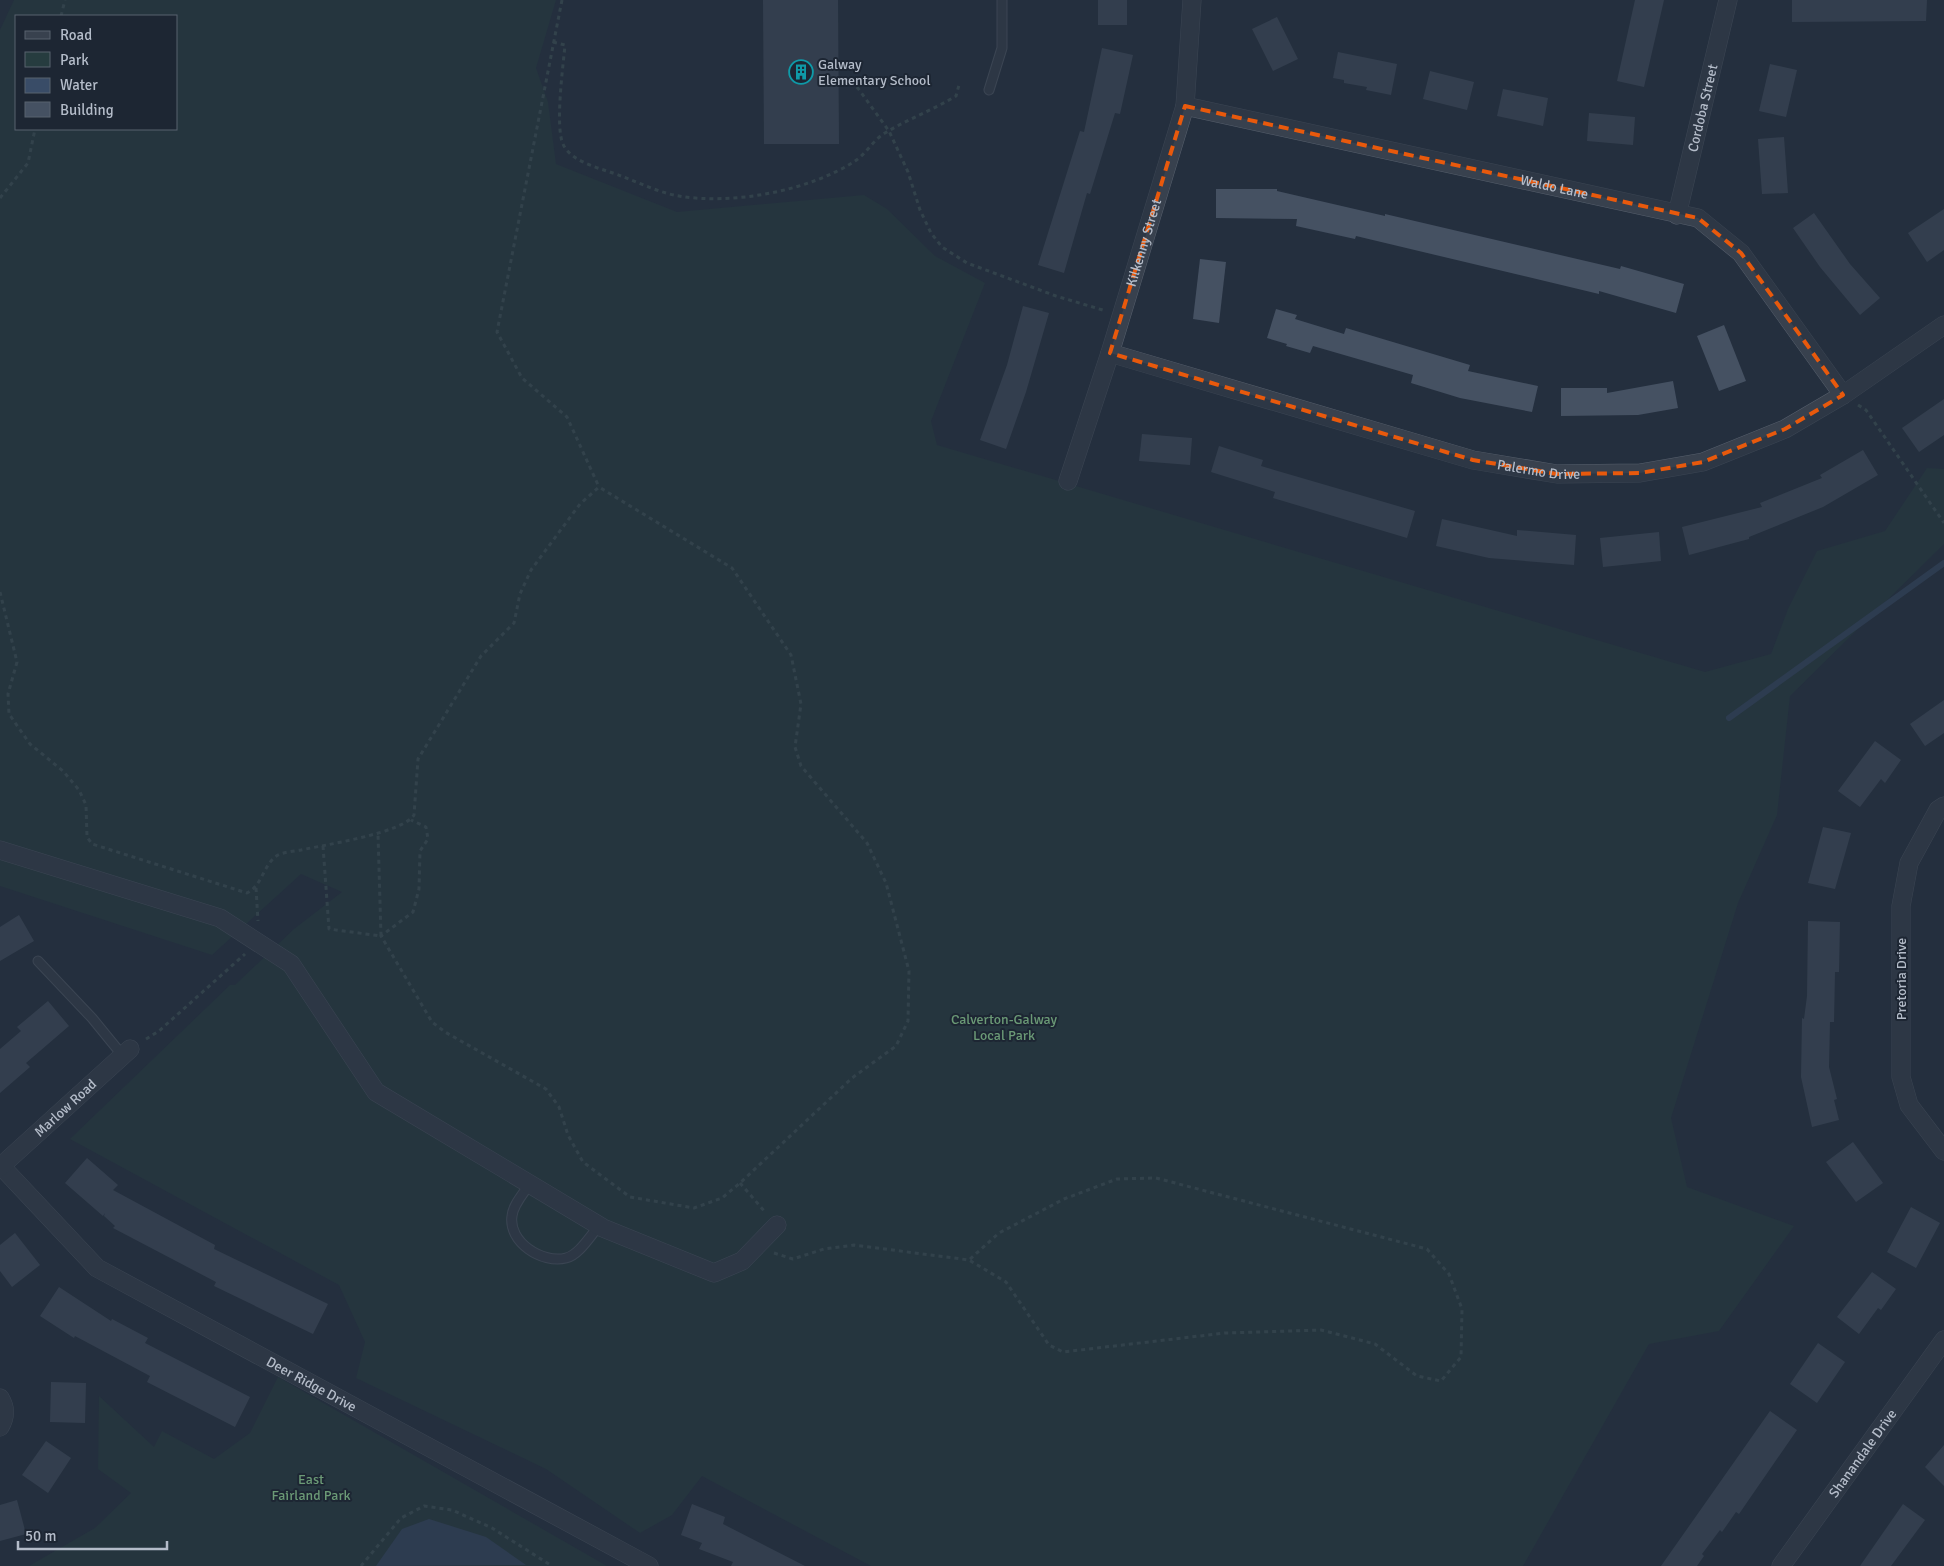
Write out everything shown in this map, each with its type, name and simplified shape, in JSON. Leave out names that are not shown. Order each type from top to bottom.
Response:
[{"type":"street","name":"Kilkenny Street","points":[[1068,481],[1110,353],[1185,106],[1192,0]]},
{"type":"street","name":"Cordoba Street","points":[[1677,215],[1728,0]]},
{"type":"street","name":"Waldo Lane","points":[[1185,106],[1677,215],[1698,218],[1740,253],[1843,395]]},
{"type":"street","name":"Palermo Drive","points":[[1110,353],[1473,460],[1557,474],[1640,473],[1703,462],[1785,429],[1843,395],[1944,325]]},
{"type":"street","name":"Pretoria Drive","points":[[1944,806],[1938,810],[1909,863],[1901,906],[1901,1077],[1909,1105],[1944,1151]]},
{"type":"street","points":[[0,850],[220,918],[291,964],[376,1092],[599,1226],[714,1273],[742,1260],[777,1225]]},
{"type":"street","name":"Marlow Road","points":[[1,1166],[127,1052]]},
{"type":"street","name":"Deer Ridge Drive","points":[[1,1166],[96,1268],[649,1566]]},
{"type":"street","name":"Shanandale Drive","points":[[1781,1566],[1944,1340]]},
{"type":"street","points":[[0,1398],[4,1406],[4,1419],[0,1427]]},
{"type":"lane","points":[[989,90],[1002,48],[1002,0]]},
{"type":"lane","points":[[38,961],[127,1052]]},
{"type":"lane","points":[[529,1185],[516,1205],[512,1216],[514,1230],[523,1244],[538,1255],[552,1259],[567,1258],[578,1250],[599,1226]]},
{"type":"path","points":[[61,15],[64,0]]},
{"type":"path","points":[[378,834],[381,936],[432,1022],[445,1032],[546,1089],[560,1107],[568,1135],[582,1162],[630,1196],[694,1208],[722,1198],[852,1078],[896,1046],[908,1021],[908,971],[886,883],[867,843],[801,766],[795,747],[802,704],[791,655],[732,568],[598,487],[567,417],[522,378],[497,332],[562,0]]},
{"type":"path","points":[[553,42],[565,45],[560,127],[563,144],[571,155],[622,177],[678,196],[711,199],[752,196],[798,186],[831,175],[856,160],[879,137],[956,96],[959,85]]},
{"type":"path","points":[[857,87],[889,131],[908,172],[920,210],[931,233],[942,247],[966,263],[1056,296],[1109,312]]},
{"type":"path","points":[[0,198],[28,163],[35,130]]},
{"type":"path","points":[[1843,395],[1866,410],[1944,523]]},
{"type":"path","points":[[127,1052],[159,1031],[248,951],[258,924],[256,888],[266,867],[279,855],[378,834],[411,820],[414,815],[418,759],[481,656],[514,623],[520,594],[531,570],[580,504],[598,487]]},
{"type":"path","points":[[0,592],[17,662],[8,694],[9,714],[30,744],[63,771],[79,790],[86,805],[87,837],[92,844],[247,893],[256,888]]},
{"type":"path","points":[[323,846],[329,929],[381,936],[413,912],[419,889],[420,851],[428,838],[426,828],[411,820]]},
{"type":"path","points":[[760,1242],[777,1256],[793,1259],[824,1249],[854,1245],[969,1260],[1006,1282],[1050,1345],[1063,1352],[1225,1334],[1321,1330],[1375,1344],[1417,1376],[1441,1381],[1461,1357],[1462,1309],[1449,1274],[1427,1249],[1156,1178],[1117,1179],[1064,1199],[999,1233],[969,1260]]},
{"type":"path","points":[[740,1182],[777,1225]]},
{"type":"path","points":[[361,1566],[401,1518],[424,1506],[452,1510],[492,1528],[552,1566]]},
{"type":"highlighted area","points":[[1185,106],[1698,218],[1741,253],[1843,395],[1785,429],[1703,462],[1640,473],[1557,474],[1473,460],[1110,353]]},
{"type":"green space","name":"Calverton-Galway Local Park","points":[[14,0],[556,0],[536,68],[548,102],[556,164],[677,212],[864,195],[887,209],[935,256],[985,283],[931,421],[937,445],[1705,672],[1771,654],[1788,609],[1817,551],[1885,531],[1927,468],[1944,469],[1944,544],[1790,696],[1777,815],[1738,903],[1671,1118],[1687,1187],[1794,1226],[1719,1331],[1649,1344],[1523,1566],[871,1566],[702,1476],[672,1515],[640,1533],[546,1469],[356,1378],[365,1342],[339,1285],[70,1139],[230,985],[235,985],[294,929],[342,892],[301,874],[212,955],[0,886],[0,30]]},
{"type":"green space","name":"East Fairland Park","points":[[278,1377],[607,1566],[29,1566],[95,1528],[131,1493],[98,1469],[99,1396],[154,1447],[162,1431],[214,1459],[250,1433]]},
{"type":"water","points":[[429,1519],[486,1537],[526,1565],[376,1566],[402,1529]]},
{"type":"building","name":"Galway Elementary School","points":[[763,0],[838,0],[839,144],[764,144]]},
{"type":"building","points":[[1098,0],[1127,0],[1127,25],[1098,25]]},
{"type":"building","points":[[1635,0],[1664,0],[1644,87],[1617,81]]},
{"type":"building","points":[[1792,0],[1927,0],[1926,21],[1792,22]]},
{"type":"building","points":[[1277,17],[1298,59],[1273,71],[1252,29]]},
{"type":"building","points":[[1102,48],[1133,55],[1120,114],[1115,113],[1090,194],[1087,193],[1064,273],[1038,265],[1080,131],[1084,132]]},
{"type":"building","points":[[1338,52],[1397,64],[1391,95],[1366,90],[1367,87],[1344,83],[1344,80],[1333,78]]},
{"type":"building","points":[[1770,64],[1797,70],[1786,117],[1759,111]]},
{"type":"building","points":[[1430,71],[1474,82],[1467,110],[1423,99]]},
{"type":"building","points":[[1503,89],[1548,98],[1543,126],[1497,116]]},
{"type":"building","points":[[1589,113],[1635,117],[1633,145],[1587,141]]},
{"type":"building","points":[[1784,137],[1788,193],[1762,194],[1758,139]]},
{"type":"building","points":[[1216,189],[1277,189],[1277,191],[1385,216],[1385,214],[1620,269],[1621,266],[1684,284],[1676,313],[1599,291],[1599,294],[1356,236],[1355,239],[1296,226],[1297,219],[1216,218]]},
{"type":"building","points":[[1944,209],[1944,250],[1927,262],[1908,233]]},
{"type":"building","points":[[1814,213],[1850,264],[1880,298],[1860,315],[1820,267],[1793,228]]},
{"type":"building","points":[[1200,259],[1226,262],[1219,323],[1193,319]]},
{"type":"building","points":[[1023,306],[1049,313],[1026,392],[1006,449],[980,440],[1007,365]]},
{"type":"building","points":[[1276,309],[1297,315],[1295,319],[1344,334],[1346,328],[1470,365],[1468,371],[1538,386],[1532,412],[1460,398],[1411,383],[1413,375],[1313,346],[1310,353],[1286,346],[1287,344],[1267,338]]},
{"type":"building","points":[[1724,325],[1746,381],[1719,391],[1697,336]]},
{"type":"building","points":[[1673,381],[1678,408],[1638,415],[1561,416],[1561,388],[1607,388],[1607,393]]},
{"type":"building","points":[[1944,399],[1944,435],[1919,452],[1902,428]]},
{"type":"building","points":[[1142,434],[1192,438],[1190,465],[1139,461]]},
{"type":"building","points":[[1219,446],[1263,460],[1261,466],[1415,511],[1407,538],[1273,498],[1275,492],[1211,472]]},
{"type":"building","points":[[1863,450],[1878,475],[1823,507],[1749,537],[1749,539],[1689,555],[1682,527],[1762,507],[1760,503],[1822,478],[1820,475]]},
{"type":"building","points":[[1442,519],[1517,536],[1517,530],[1576,535],[1574,565],[1489,558],[1436,546]]},
{"type":"building","points":[[1659,532],[1661,561],[1603,567],[1600,538]]},
{"type":"building","points":[[1944,700],[1944,733],[1925,746],[1910,724]]},
{"type":"building","points":[[1875,741],[1901,760],[1885,783],[1881,779],[1860,807],[1838,791]]},
{"type":"building","points":[[1823,827],[1851,833],[1835,889],[1808,883]]},
{"type":"building","points":[[19,915],[34,941],[0,961],[0,927]]},
{"type":"building","points":[[1808,921],[1840,922],[1839,972],[1835,972],[1834,1022],[1830,1022],[1829,1067],[1837,1099],[1834,1100],[1839,1120],[1812,1127],[1801,1077],[1802,1018],[1804,1019],[1807,996]]},
{"type":"building","points":[[48,1001],[69,1026],[26,1063],[30,1067],[0,1093],[0,1049],[21,1031],[17,1027]]},
{"type":"building","points":[[1853,1142],[1883,1183],[1856,1202],[1826,1162]]},
{"type":"building","points":[[87,1158],[118,1185],[113,1190],[215,1245],[214,1249],[328,1304],[313,1334],[214,1286],[216,1282],[113,1228],[115,1226],[104,1216],[105,1213],[103,1216],[65,1183]]},
{"type":"building","points":[[1911,1207],[1940,1223],[1916,1268],[1887,1252]]},
{"type":"building","points":[[15,1233],[40,1265],[12,1287],[0,1271],[0,1245]]},
{"type":"building","points":[[1872,1272],[1896,1289],[1881,1310],[1878,1308],[1859,1334],[1837,1317]]},
{"type":"building","points":[[59,1287],[111,1321],[112,1319],[148,1338],[145,1343],[250,1397],[235,1427],[147,1382],[150,1376],[75,1336],[74,1338],[40,1316]]},
{"type":"building","points":[[1818,1343],[1845,1362],[1817,1403],[1790,1384]]},
{"type":"building","points":[[51,1382],[86,1383],[85,1423],[50,1422]]},
{"type":"building","points":[[1770,1411],[1797,1430],[1739,1514],[1736,1512],[1722,1532],[1720,1530],[1702,1554],[1704,1556],[1697,1566],[1661,1566]]},
{"type":"building","points":[[46,1441],[71,1458],[48,1493],[22,1475]]},
{"type":"building","points":[[1944,1445],[1944,1486],[1925,1467]]},
{"type":"building","points":[[17,1500],[26,1534],[0,1541],[0,1505]]},
{"type":"building","points":[[692,1504],[725,1517],[723,1524],[805,1566],[731,1566],[733,1562],[699,1549],[702,1543],[681,1535]]},
{"type":"building","points":[[1903,1504],[1925,1520],[1891,1566],[1860,1566]]},
{"type":"waterway","points":[[1729,718],[1944,563]]},
{"type":"place","name":"Galway Elementary School","points":[[801,72]]}]
